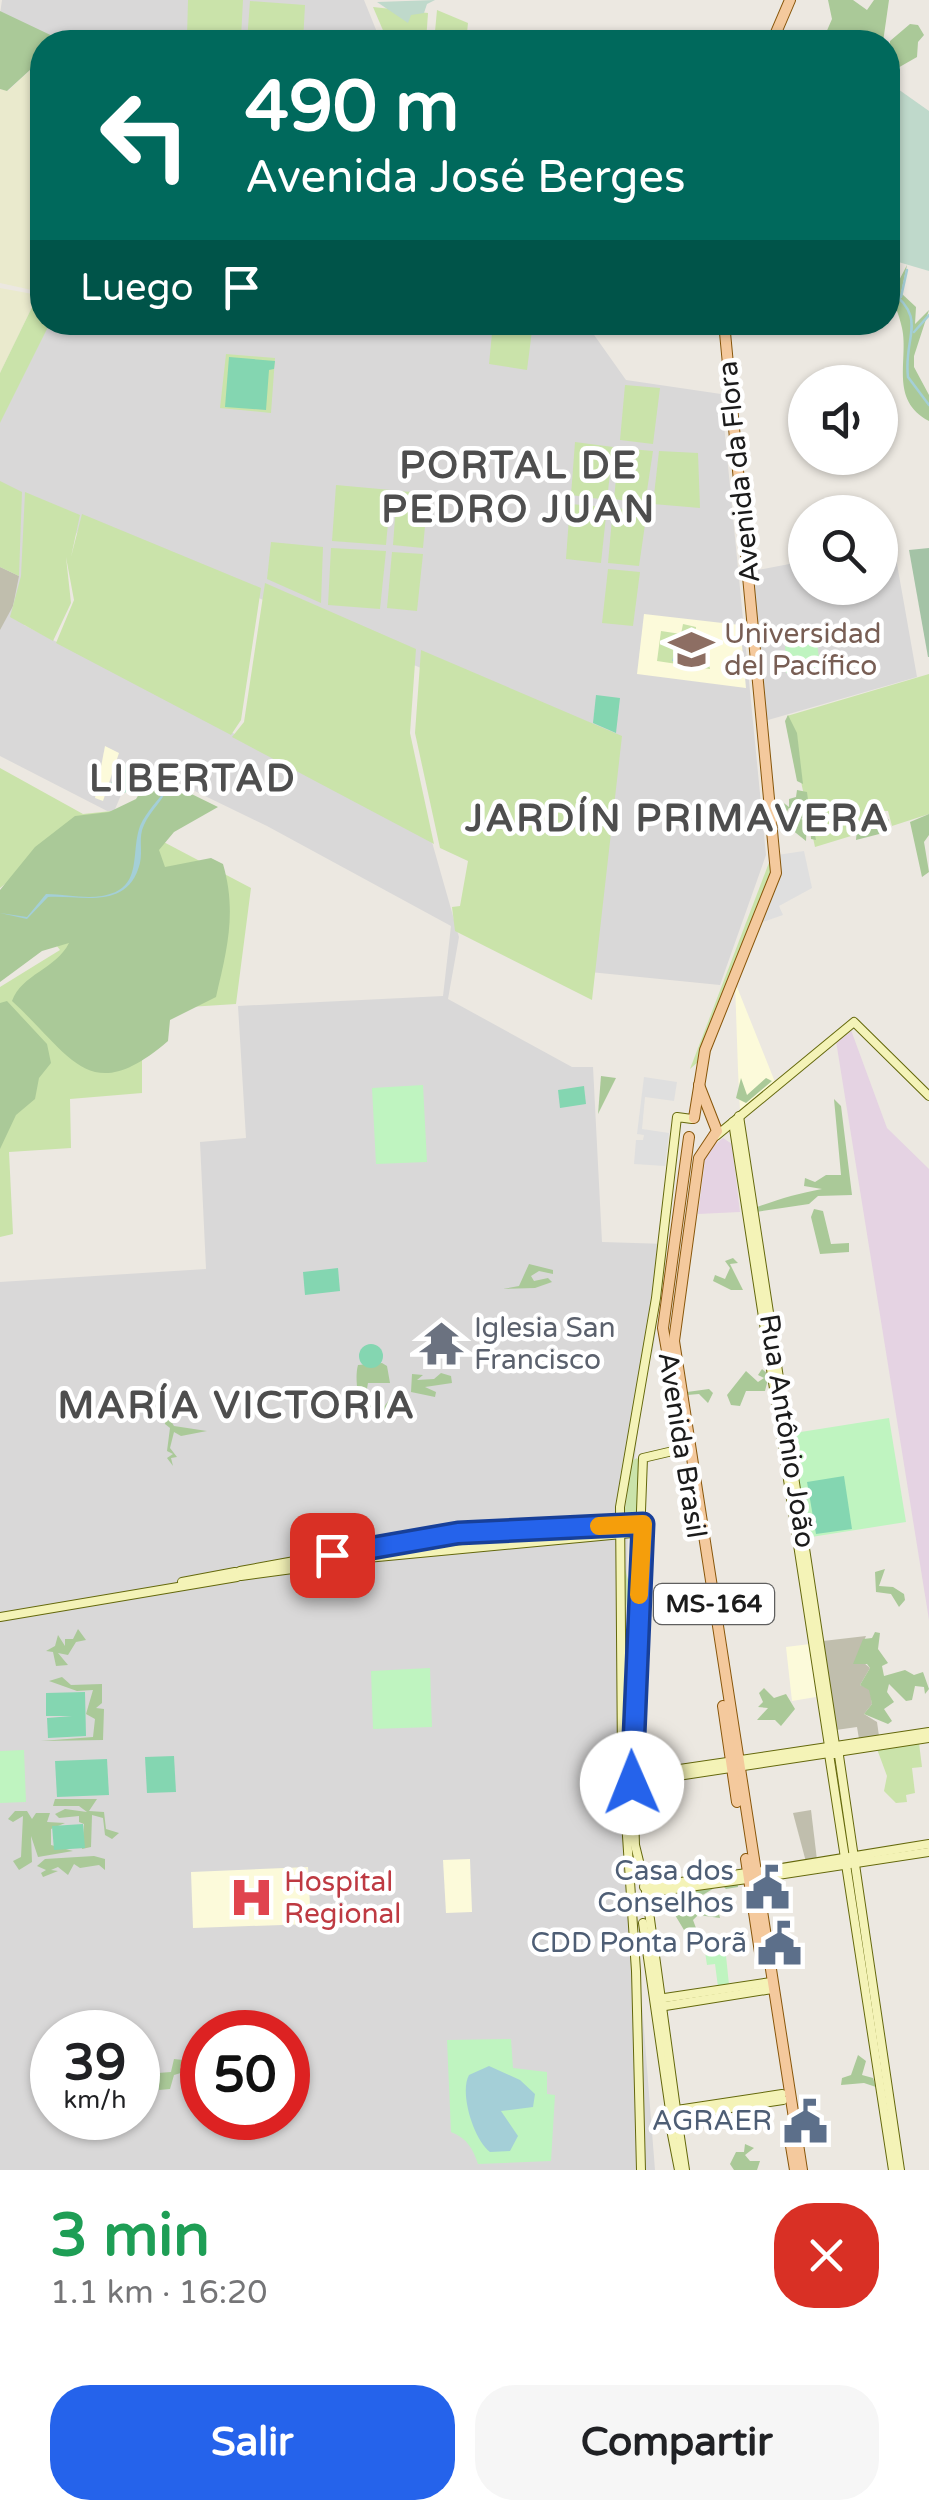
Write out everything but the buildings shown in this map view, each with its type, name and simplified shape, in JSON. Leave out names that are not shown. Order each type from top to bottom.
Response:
[{"type":"main road","points":[[777,30],[790,0]]},
{"type":"main road","name":"Avenida da Flora","points":[[693,1118],[705,1050],[776,873],[725,335]]},
{"type":"main road","points":[[675,1135],[706,1144],[854,1022],[929,1096]]},
{"type":"main road","points":[[699,1086],[716,1136]]},
{"type":"main road","points":[[641,2166],[622,1761],[620,1529],[656,1298],[678,1118],[736,1120]]},
{"type":"main road","name":"MS-164","points":[[689,1137],[693,1118]]},
{"type":"main road","name":"Rua Antônio João","points":[[736,1120],[896,2170]]},
{"type":"main road","name":"Avenida Brasil","points":[[687,1448],[663,1330],[689,1137]]},
{"type":"main road","name":"Avenida Brasil","points":[[706,1144],[697,1167],[674,1341],[798,2170]]},
{"type":"main road","points":[[656,1298],[668,1286]]},
{"type":"main road","points":[[682,2170],[642,1889],[632,1779],[644,1456],[687,1448]]},
{"type":"main road","points":[[365,1554],[458,1533],[643,1528]]},
{"type":"main road","points":[[0,1617],[365,1554],[620,1529]]},
{"type":"main road","points":[[632,1779],[929,1735]]},
{"type":"main road","points":[[642,1889],[848,1860],[929,1844]]},
{"type":"main road","points":[[848,1860],[929,1852]]},
{"type":"main road","points":[[657,2003],[769,1986]]},
{"type":"main road","points":[[675,2113],[785,2097]]},
{"type":"main road","points":[[675,2113],[677,2158],[682,2170]]},
{"type":"shaded area","points":[[2,0],[364,0],[376,30],[33,30],[0,14]]},
{"type":"shaded area","points":[[34,335],[594,335],[626,380],[721,394],[766,855],[720,985],[590,972],[532,716],[83,522],[24,625],[430,835],[459,937],[448,999],[572,1067],[593,1067],[602,1242],[667,1244],[653,1350],[643,1381],[628,1525],[625,1663],[625,1788],[655,2170],[0,2170],[0,1282],[206,1269],[200,1142],[246,1138],[238,1006],[443,996],[451,926],[267,826],[135,762],[113,814],[0,756],[0,389]]},
{"type":"shaded area","points":[[788,564],[788,605],[898,605],[898,570],[917,677],[761,722],[747,572]]},
{"type":"shaded area","points":[[0,567],[19,576],[13,606],[0,630]]},
{"type":"shaded area","name":"Universidad del Pacífico","points":[[644,614],[740,625],[746,688],[637,674]]},
{"type":"shaded area","points":[[105,746],[119,753],[103,801],[95,798]]},
{"type":"shaded area","points":[[804,851],[812,888],[779,906],[783,915],[760,923],[777,855]]},
{"type":"shaded area","points":[[735,982],[775,1082],[740,1111],[738,1070]]},
{"type":"shaded area","points":[[851,1030],[887,1128],[929,1169],[929,1620],[836,1041]]},
{"type":"shaded area","points":[[644,1077],[677,1082],[674,1101],[645,1097],[642,1129],[669,1133],[665,1166],[634,1164],[636,1140],[643,1140],[644,1135],[637,1134]]},
{"type":"shaded area","points":[[723,1138],[732,1144],[740,1212],[698,1214],[706,1152]]},
{"type":"shaded area","points":[[866,1636],[857,1657],[870,1668],[860,1685],[870,1689],[872,1704],[864,1714],[877,1722],[879,1736],[859,1739],[857,1727],[836,1730],[823,1641]]},
{"type":"shaded area","points":[[810,1644],[816,1697],[792,1701],[786,1647]]},
{"type":"shaded area","points":[[811,1810],[817,1860],[806,1862],[793,1813]]},
{"type":"shaded area","points":[[470,1859],[472,1912],[446,1913],[443,1860]]},
{"type":"shaded area","name":"Hospital Regional","points":[[308,1867],[311,1924],[193,1928],[191,1872]]},
{"type":"green space","points":[[188,0],[243,0],[241,30],[187,30]]},
{"type":"green space","points":[[435,0],[427,4],[424,13],[411,15],[408,23],[377,2]]},
{"type":"green space","points":[[828,0],[853,0],[867,10],[874,0],[889,0],[885,30],[827,30],[832,19]]},
{"type":"green space","points":[[250,1],[305,5],[304,30],[248,30]]},
{"type":"green space","points":[[373,7],[428,13],[427,30],[383,30]]},
{"type":"green space","points":[[437,10],[468,23],[467,30],[435,30]]},
{"type":"green space","points":[[0,11],[40,30],[30,30],[30,70],[7,91],[0,89]]},
{"type":"green space","points":[[910,24],[918,25],[924,35],[918,42],[917,57],[900,67],[900,32]]},
{"type":"green space","points":[[30,70],[30,290],[0,283],[0,89],[8,91]]},
{"type":"green space","points":[[900,90],[929,111],[929,271],[900,262]]},
{"type":"green space","points":[[907,265],[901,293],[916,307],[915,324],[929,310],[914,367],[929,395],[929,421],[909,402],[905,391],[900,278]]},
{"type":"green space","points":[[0,288],[30,294],[30,311],[0,373]]},
{"type":"green space","points":[[30,311],[30,335],[44,335],[0,423],[0,373]]},
{"type":"green space","points":[[492,335],[531,335],[527,370],[489,364]]},
{"type":"green space","points":[[226,354],[275,358],[271,413],[220,408]]},
{"type":"green space","points":[[229,357],[275,361],[274,369],[269,370],[266,410],[225,407]]},
{"type":"green space","points":[[625,385],[660,388],[653,444],[620,440]]},
{"type":"green space","points":[[575,442],[613,447],[607,500],[571,495]]},
{"type":"green space","points":[[619,448],[653,451],[645,504],[614,499]]},
{"type":"green space","points":[[659,451],[698,453],[700,508],[653,504]]},
{"type":"green space","points":[[0,481],[22,492],[19,576],[0,567]]},
{"type":"green space","points":[[336,485],[391,490],[386,545],[332,541]]},
{"type":"green space","points":[[397,491],[428,493],[423,548],[393,545]]},
{"type":"green space","points":[[25,492],[80,515],[71,557],[82,514],[261,588],[241,720],[231,735],[56,643],[74,600],[66,557],[71,603],[53,641],[10,617],[21,576]]},
{"type":"green space","points":[[570,504],[607,507],[601,563],[566,559]]},
{"type":"green space","points":[[613,508],[647,511],[639,566],[608,563]]},
{"type":"green space","points":[[271,542],[323,547],[321,603],[267,579]]},
{"type":"green space","points":[[331,548],[386,551],[380,609],[328,605]]},
{"type":"green space","points":[[929,548],[929,657],[928,657],[909,550]]},
{"type":"green space","points":[[392,552],[423,554],[417,611],[387,608]]},
{"type":"green space","points":[[608,569],[640,572],[633,626],[602,623]]},
{"type":"green space","points":[[265,583],[416,649],[410,733],[434,844],[232,737],[244,722]]},
{"type":"green space","points":[[683,624],[696,627],[695,636],[704,637],[710,669],[657,661],[661,631],[681,634]]},
{"type":"green space","points":[[816,634],[820,667],[786,673],[785,640]]},
{"type":"green space","points":[[421,650],[622,736],[592,1000],[455,931],[452,907],[460,906],[468,861],[440,848],[415,733]]},
{"type":"green space","points":[[929,674],[929,814],[892,826],[888,811],[872,811],[851,836],[815,847],[787,716]]},
{"type":"green space","points":[[596,695],[620,698],[616,733],[593,723]]},
{"type":"green space","points":[[788,715],[797,733],[803,784],[797,781],[785,721]]},
{"type":"green space","points":[[120,763],[136,769],[125,793],[110,786]]},
{"type":"green space","points":[[0,768],[83,814],[121,810],[139,829],[251,888],[236,1004],[142,1010],[142,1093],[70,1099],[71,1148],[9,1152],[13,1234],[0,1237],[0,987],[60,950],[9,881],[0,888]]},
{"type":"green space","points":[[157,777],[218,807],[174,832],[159,850],[165,867],[211,858],[223,864],[230,915],[224,963],[216,997],[170,1020],[168,1041],[141,1061],[119,1071],[100,1073],[67,1056],[12,1001],[23,984],[56,959],[69,943],[42,951],[0,982],[0,890],[35,847],[75,816],[109,812],[136,799],[146,783]]},
{"type":"green space","points":[[797,790],[807,792],[809,808],[815,810],[811,815],[816,840],[811,839],[810,822],[804,817],[801,819],[807,821],[806,841],[791,829],[799,821],[792,819],[798,809],[789,808],[784,817],[787,823],[778,826],[781,801],[789,807],[789,799],[796,797]]},
{"type":"green space","points":[[882,813],[889,820],[887,832],[856,840],[857,829],[870,817]]},
{"type":"green space","points":[[929,814],[929,835],[924,842],[929,872],[922,877],[910,822]]},
{"type":"green space","points":[[770,860],[773,869],[699,1061],[690,1069]]},
{"type":"green space","points":[[7,1001],[47,1044],[51,1063],[39,1078],[35,1099],[16,1115],[0,1149],[0,1003]]},
{"type":"green space","points":[[601,1076],[616,1078],[598,1114]]},
{"type":"green space","points":[[741,1078],[747,1095],[766,1078],[772,1081],[746,1103],[736,1098]]},
{"type":"green space","points":[[423,1085],[427,1162],[376,1164],[372,1088]]},
{"type":"green space","points":[[584,1086],[586,1104],[560,1108],[558,1090]]},
{"type":"green space","points":[[834,1099],[841,1106],[852,1195],[818,1196],[809,1204],[756,1212],[754,1208],[822,1189],[804,1186],[805,1178],[815,1182],[826,1175],[841,1175]]},
{"type":"green space","points":[[814,1209],[823,1211],[831,1244],[849,1243],[849,1252],[820,1254],[811,1217]]},
{"type":"green space","points":[[733,1258],[738,1263],[730,1264],[743,1290],[731,1290],[713,1281],[715,1275],[725,1279],[730,1268],[725,1261]]},
{"type":"green space","points":[[529,1264],[553,1270],[553,1274],[539,1271],[531,1276],[534,1281],[548,1278],[552,1282],[535,1288],[503,1289],[519,1286]]},
{"type":"green space","points":[[338,1268],[340,1291],[305,1295],[303,1272]]},
{"type":"green space","points":[[371,1344],[380,1347],[380,1365],[371,1368],[362,1365],[359,1356],[362,1347]]},
{"type":"green space","points":[[358,1365],[387,1366],[390,1383],[368,1383],[366,1394],[375,1393],[373,1402],[365,1404],[381,1411],[389,1400],[400,1406],[397,1411],[365,1416],[358,1392]]},
{"type":"green space","points":[[762,1369],[769,1375],[765,1391],[746,1391],[740,1406],[731,1405],[727,1395],[746,1371],[758,1382],[764,1378],[758,1375]]},
{"type":"green space","points":[[441,1373],[451,1376],[452,1383],[425,1387],[436,1392],[435,1397],[411,1392],[412,1374],[423,1375],[417,1380],[434,1379]]},
{"type":"green space","points":[[709,1389],[713,1393],[708,1403],[699,1394],[687,1395],[679,1404],[684,1446],[675,1448],[678,1443],[672,1434],[681,1423],[680,1413],[673,1411],[671,1405],[687,1392]]},
{"type":"green space","points":[[164,1410],[174,1426],[207,1431],[181,1436],[174,1432],[170,1448],[177,1457],[171,1458],[173,1466],[167,1458],[173,1454],[167,1451],[170,1428],[165,1424]]},
{"type":"green space","points":[[889,1418],[906,1522],[805,1538],[788,1434]]},
{"type":"green space","points":[[637,1458],[638,1537],[625,1532],[623,1523],[632,1461]]},
{"type":"green space","points":[[844,1476],[852,1529],[816,1534],[807,1482]]},
{"type":"green space","points":[[624,1565],[629,1583],[636,1572],[630,1660]]},
{"type":"green space","points":[[885,1569],[879,1586],[893,1587],[904,1594],[905,1600],[899,1607],[891,1594],[876,1592],[875,1572]]},
{"type":"green space","points":[[78,1629],[86,1640],[76,1642],[68,1655],[58,1653],[68,1665],[56,1666],[53,1652],[46,1651],[55,1646],[58,1635],[65,1646],[65,1639],[73,1639]]},
{"type":"green space","points":[[875,1632],[880,1633],[878,1649],[888,1663],[882,1666],[884,1676],[905,1670],[914,1675],[923,1672],[929,1689],[925,1694],[924,1687],[915,1686],[912,1700],[906,1701],[889,1684],[887,1692],[894,1702],[884,1709],[892,1721],[888,1724],[864,1714],[872,1704],[869,1690],[860,1685],[870,1668],[867,1664],[853,1664],[863,1639],[872,1638]]},
{"type":"green space","points":[[430,1668],[432,1727],[373,1729],[371,1671]]},
{"type":"green space","points":[[62,1677],[71,1685],[102,1684],[102,1703],[96,1708],[104,1709],[103,1740],[41,1741],[93,1737],[95,1719],[86,1714],[93,1690],[77,1691],[49,1681]]},
{"type":"green space","points":[[764,1688],[774,1698],[786,1694],[795,1709],[781,1726],[775,1720],[757,1720],[768,1708],[758,1707],[763,1702],[759,1693]]},
{"type":"green space","points":[[85,1692],[86,1736],[48,1738],[47,1718],[72,1716],[46,1716],[46,1693]]},
{"type":"green space","points":[[919,1743],[922,1767],[912,1768],[915,1793],[906,1795],[907,1802],[896,1803],[884,1791],[887,1776],[877,1749]]},
{"type":"green space","points":[[24,1750],[26,1802],[0,1803],[0,1751]]},
{"type":"green space","points":[[174,1756],[176,1792],[147,1793],[145,1757]]},
{"type":"green space","points":[[107,1759],[109,1795],[57,1797],[55,1761]]},
{"type":"green space","points":[[55,1799],[97,1799],[89,1811],[104,1812],[106,1829],[119,1833],[112,1839],[105,1835],[103,1818],[92,1815],[91,1847],[82,1849],[84,1824],[79,1822],[79,1816],[59,1818],[55,1814],[65,1809],[87,1812],[79,1806],[53,1806]]},
{"type":"green space","points":[[15,1811],[27,1811],[32,1819],[36,1813],[50,1813],[47,1822],[65,1823],[51,1829],[51,1845],[73,1851],[38,1857],[31,1836],[32,1862],[19,1870],[13,1861],[21,1857],[23,1816],[13,1822],[8,1819]]},
{"type":"green space","points":[[83,1824],[85,1848],[54,1850],[52,1826]]},
{"type":"green space","points":[[45,1859],[105,1859],[105,1870],[99,1865],[80,1868],[74,1864],[68,1875],[58,1867],[51,1870],[58,1871],[43,1877],[41,1873],[46,1870],[37,1866]]},
{"type":"green space","points":[[722,1868],[736,1871],[738,1887],[726,1889],[721,1884],[701,1896],[678,1901],[684,1912],[696,1903],[702,1913],[718,1910],[720,1918],[698,1915],[693,1920],[696,1928],[684,1930],[675,1915],[668,1912],[679,1892]]},
{"type":"green space","points":[[724,1936],[729,1985],[718,1987],[715,1964],[707,1965],[703,1939]]},
{"type":"green space","points":[[511,2039],[513,2068],[547,2072],[547,2094],[555,2095],[551,2161],[478,2164],[469,2145],[451,2132],[447,2040]]},
{"type":"green space","points":[[858,2055],[866,2061],[862,2075],[873,2078],[876,2087],[864,2083],[841,2085],[842,2078],[851,2075]]},
{"type":"green space","points":[[174,2059],[180,2060],[180,2073],[174,2075],[170,2089],[160,2090],[160,2073],[171,2072]]},
{"type":"green space","points":[[745,2144],[754,2148],[745,2155],[750,2161],[760,2161],[757,2170],[734,2170],[730,2164],[736,2152],[744,2152]]},
{"type":"water","points":[[676,647],[702,655],[702,665],[672,661]]},
{"type":"water","points":[[168,787],[144,825],[140,863],[125,888],[102,897],[89,898],[48,897],[27,919],[0,913],[27,917],[46,894],[95,897],[124,886],[133,869],[140,826]]},
{"type":"water","points":[[489,2066],[520,2080],[535,2094],[533,2107],[501,2111],[518,2136],[510,2151],[490,2152],[470,2116],[466,2093],[469,2075]]},
{"type":"waterway","points":[[901,297],[907,270]]},
{"type":"waterway","points":[[900,299],[911,319],[908,377],[929,405]]},
{"type":"waterway","points":[[914,332],[929,315]]},
{"type":"slow traffic","points":[[599,1526],[643,1524],[639,1595]]},
{"type":"place","name":"Universidad del Pacífico","points":[[691,650]]},
{"type":"place","name":"Iglesia San Francisco","points":[[441,1344]]},
{"type":"place","name":"Casa dos Conselhos","points":[[767,1887]]},
{"type":"place","name":"Hospital Regional","points":[[251,1898]]},
{"type":"place","name":"CDD Ponta Porã","points":[[780,1943]]},
{"type":"place","name":"AGRAER","points":[[805,2121]]},
{"type":"district","name":"PORTAL DE PEDRO JUAN","points":[[519,488]]},
{"type":"district","name":"LIBERTAD","points":[[193,779]]},
{"type":"district","name":"JARDÍN PRIMAVERA","points":[[678,819]]},
{"type":"district","name":"MARÍA VICTORIA","points":[[237,1406]]},
{"type":"route","points":[[332,1555],[458,1533],[643,1524],[632,1783]]}]
